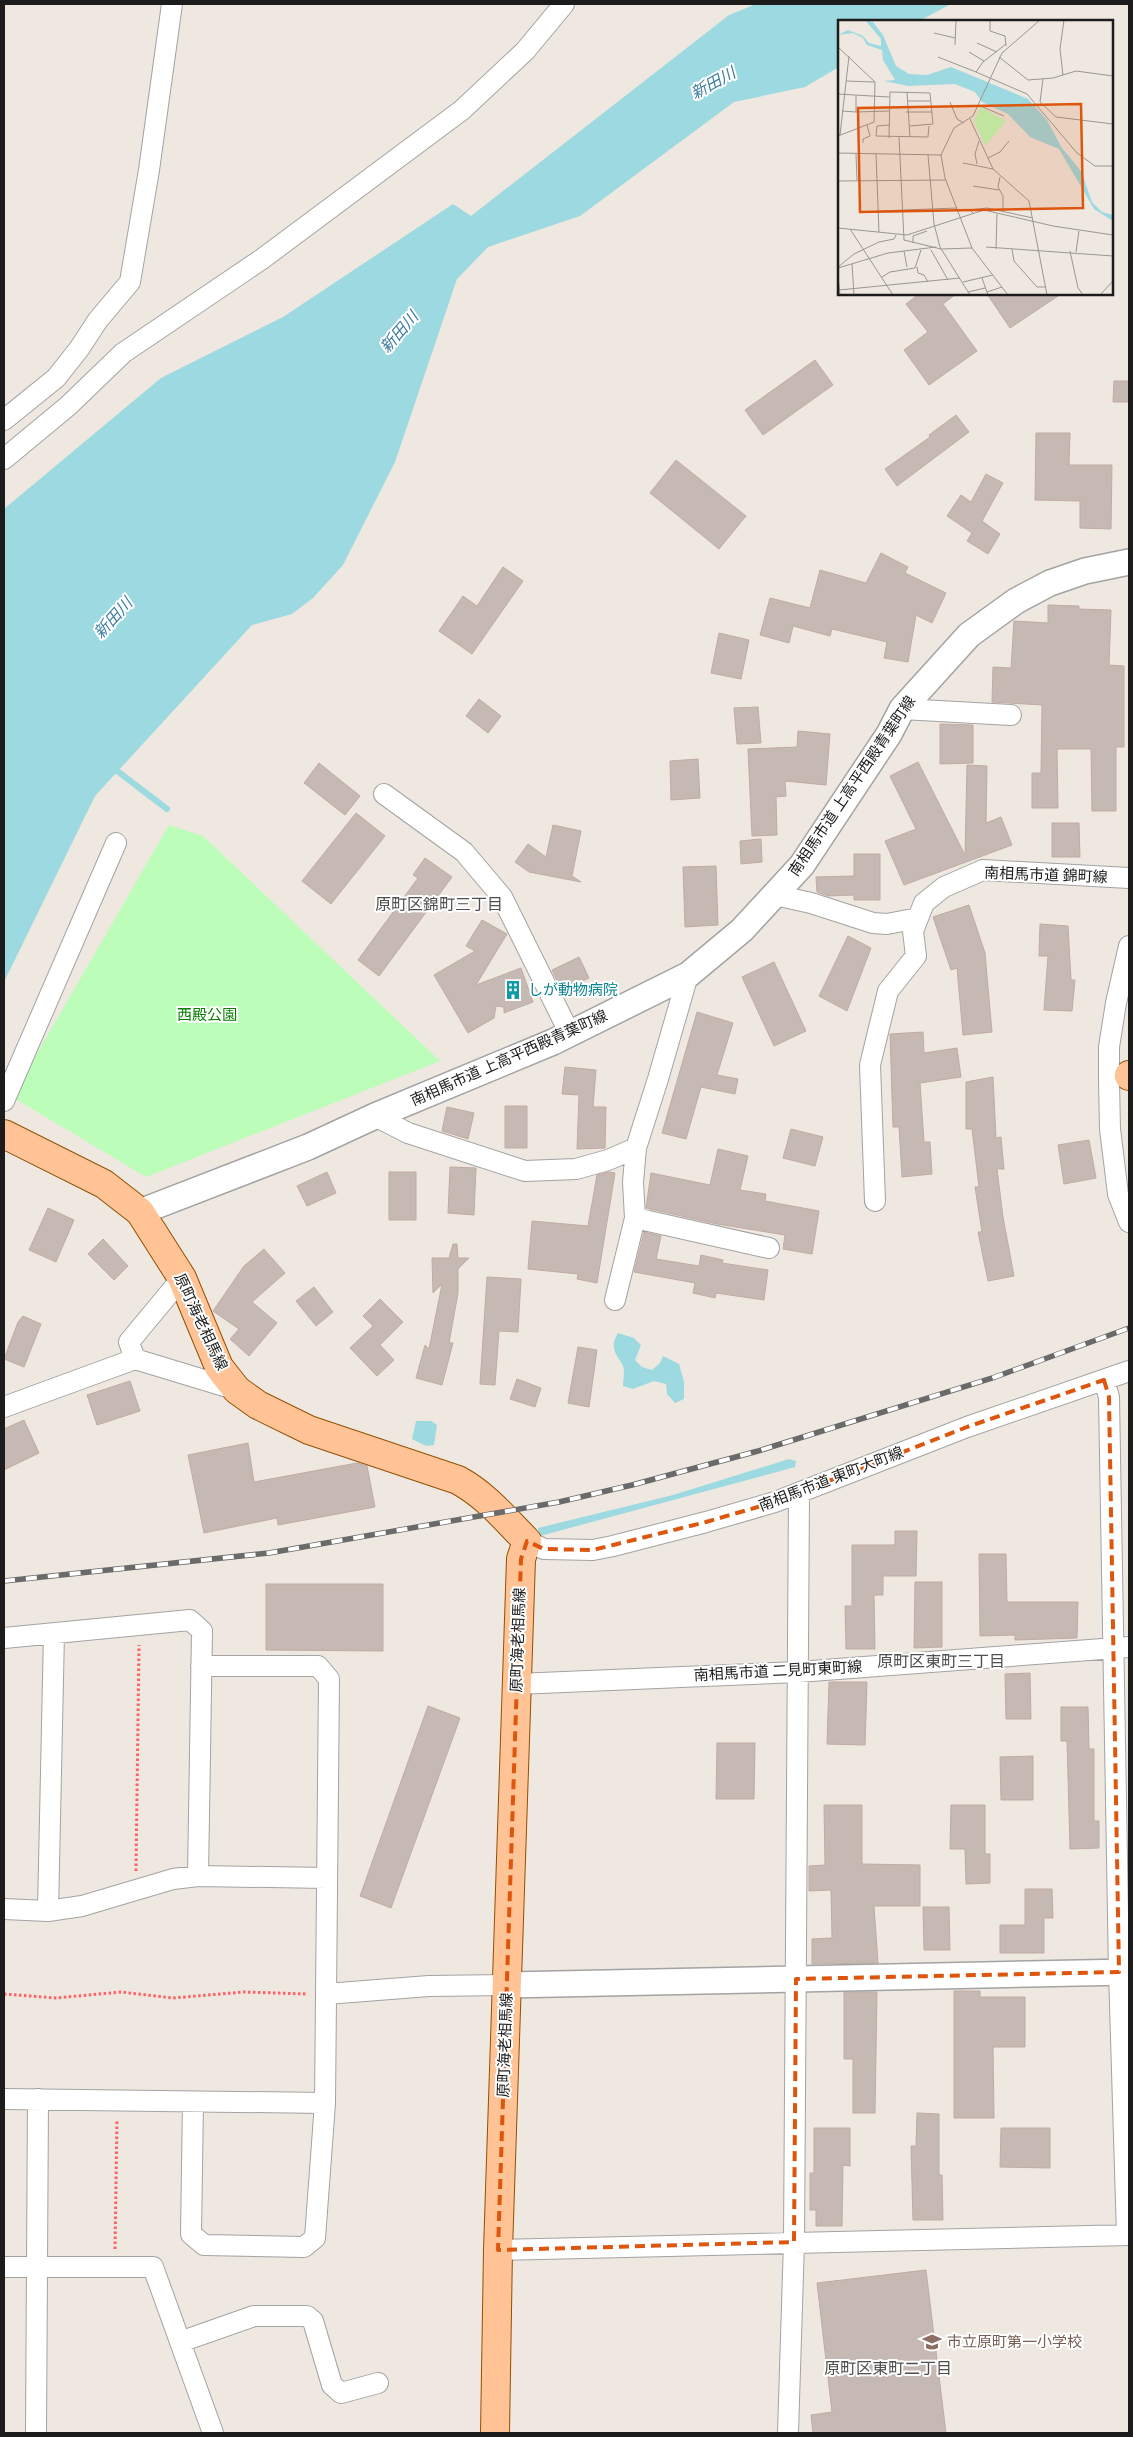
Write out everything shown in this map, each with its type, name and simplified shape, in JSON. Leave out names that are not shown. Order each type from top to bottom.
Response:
[{"type":"main road","name":"原町海老相馬線","points":[[4,1134],[104,1184],[140,1212],[182,1278],[219,1367],[238,1390],[273,1414],[309,1430],[458,1480],[477,1490],[527,1541],[521,1559],[498,2250],[495,2433]]},
{"type":"street","points":[[4,420],[56,378],[98,320],[130,282],[149,170],[172,4]]},
{"type":"street","points":[[4,459],[68,406],[123,353],[262,259],[462,110],[525,51],[564,4]]},
{"type":"street","name":"南相馬市道 上高平西殿青葉町線","points":[[140,1212],[308,1147],[375,1116],[553,1042],[569,1032],[628,1006],[688,975],[742,930],[802,865],[889,734],[902,709],[969,635],[1016,601],[1050,583],[1076,574],[1129,562]]},
{"type":"street","points":[[902,709],[1011,715]]},
{"type":"street","points":[[384,794],[464,852],[502,897],[569,1032]]},
{"type":"street","points":[[4,1101],[116,843]]},
{"type":"street","name":"南相馬市道 錦町線","points":[[918,918],[924,903],[944,888],[982,870],[1129,878]]},
{"type":"street","points":[[775,895],[811,903],[873,923],[887,924],[918,918]]},
{"type":"street","points":[[875,1201],[870,1065],[888,991],[916,956],[913,932],[918,918]]},
{"type":"street","points":[[1129,946],[1114,1012],[1109,1048],[1109,1082],[1110,1129],[1118,1194],[1129,1222]]},
{"type":"street","points":[[614,1300],[635,1218],[633,1182],[636,1148],[688,975]]},
{"type":"street","points":[[375,1116],[408,1133],[525,1171],[576,1169],[608,1160],[636,1148]]},
{"type":"street","points":[[635,1218],[769,1248]]},
{"type":"street","points":[[135,1359],[129,1342],[182,1278]]},
{"type":"street","points":[[4,1407],[135,1359],[238,1390]]},
{"type":"street","name":"南相馬市道 東町大町線","points":[[527,1541],[544,1549],[562,1550],[612,1546],[706,1522],[799,1493],[967,1427],[1129,1370]]},
{"type":"street","points":[[498,2250],[1128,2235],[1122,1647],[1109,1397],[1104,1380]]},
{"type":"street","points":[[788,2433],[794,2242],[799,1493]]},
{"type":"street","points":[[4,1638],[190,1620],[202,1631],[198,1876]]},
{"type":"street","points":[[48,1911],[54,1633]]},
{"type":"street","name":"南相馬市道 二見町東町線","points":[[517,1684],[798,1672],[1122,1647]]},
{"type":"street","points":[[193,2102],[191,2234],[204,2245],[304,2247],[315,2238],[325,2102],[329,1679],[318,1666],[201,1666]]},
{"type":"street","points":[[4,1909],[48,1911],[82,1906],[136,1889],[198,1876],[327,1878]]},
{"type":"street","points":[[326,1994],[429,1986],[1124,1972]]},
{"type":"street","points":[[4,2099],[325,2102]]},
{"type":"street","points":[[36,2433],[38,2099]]},
{"type":"street","points":[[4,2267],[152,2267],[213,2433]]},
{"type":"street","points":[[180,2342],[254,2316],[307,2316],[313,2322],[332,2385],[341,2393],[378,2383]]},
{"type":"path","points":[[136,1889],[140,1625]]},
{"type":"path","points":[[4,1994],[56,1998],[121,1992],[172,1998],[244,1992],[326,1994]]},
{"type":"path","points":[[114,2267],[118,2100]]},
{"type":"highlighted area","points":[[1104,1380],[1109,1397],[1119,1972],[796,1979],[794,2242],[498,2250],[521,1559],[527,1541],[544,1549],[593,1550],[706,1522],[775,1502],[967,1427]]},
{"type":"green space","name":"西殿公園","points":[[169,825],[203,836],[440,1061],[146,1177],[12,1097]]},
{"type":"water","name":"新田川","points":[[756,4],[951,4],[921,20],[838,20],[838,68],[805,87],[734,102],[580,216],[488,247],[457,279],[395,462],[343,565],[313,598],[292,614],[252,625],[95,796],[4,982],[4,509],[161,378],[283,317],[453,204],[471,216],[729,15]]},
{"type":"water","points":[[618,1333],[634,1338],[641,1345],[635,1360],[642,1367],[652,1370],[660,1363],[663,1356],[679,1364],[684,1382],[684,1399],[675,1403],[667,1394],[666,1384],[654,1381],[633,1389],[623,1386],[623,1366],[614,1350]]},
{"type":"water","points":[[416,1421],[431,1421],[437,1425],[434,1445],[426,1446],[412,1439]]},
{"type":"water","points":[[789,1459],[796,1461],[795,1467],[540,1536],[538,1528],[673,1495]]},
{"type":"building","points":[[918,295],[955,295],[943,304],[977,351],[929,385],[904,350],[928,332],[906,304]]},
{"type":"building","points":[[988,295],[1060,295],[1010,328]]},
{"type":"building","points":[[815,360],[833,385],[763,435],[745,410]]},
{"type":"building","points":[[1114,381],[1129,381],[1129,402],[1113,402]]},
{"type":"building","points":[[956,415],[969,432],[897,486],[885,469],[930,437],[929,435]]},
{"type":"building","points":[[1036,433],[1070,433],[1069,465],[1112,465],[1111,529],[1080,528],[1080,501],[1035,500]]},
{"type":"building","points":[[676,460],[746,516],[719,549],[650,493]]},
{"type":"building","points":[[986,474],[1003,483],[982,521],[1000,534],[988,554],[967,541],[972,533],[947,516],[961,495],[971,502]]},
{"type":"building","points":[[881,553],[908,567],[905,573],[946,593],[932,623],[916,615],[908,662],[884,658],[887,642],[832,629],[830,636],[793,626],[789,643],[760,635],[770,598],[810,608],[820,570],[866,583]]},
{"type":"building","points":[[503,567],[523,581],[472,654],[439,631],[463,596],[477,606]]},
{"type":"building","points":[[1048,605],[1079,606],[1079,609],[1111,610],[1109,665],[1124,666],[1124,747],[1116,747],[1116,811],[1092,811],[1091,749],[1057,749],[1058,808],[1032,808],[1032,773],[1041,773],[1042,705],[992,702],[993,667],[1011,668],[1014,621],[1048,623]]},
{"type":"building","points":[[719,633],[749,640],[741,679],[711,673]]},
{"type":"building","points":[[479,699],[501,716],[488,733],[466,716]]},
{"type":"building","points":[[758,707],[761,743],[737,744],[734,708]]},
{"type":"building","points":[[940,724],[973,725],[973,763],[940,764]]},
{"type":"building","points":[[798,731],[830,734],[826,785],[785,781],[786,796],[776,797],[777,835],[752,836],[748,749],[797,747]]},
{"type":"building","points":[[698,759],[700,798],[671,800],[670,761]]},
{"type":"building","points":[[918,762],[965,855],[967,765],[987,766],[986,823],[1001,817],[1012,845],[904,885],[885,841],[916,829],[890,776]]},
{"type":"building","points":[[319,763],[360,796],[345,815],[304,783]]},
{"type":"building","points":[[356,813],[385,836],[331,904],[302,881]]},
{"type":"building","points":[[1052,823],[1079,823],[1080,857],[1052,857]]},
{"type":"building","points":[[553,825],[581,831],[572,876],[581,882],[529,872],[515,862],[528,844],[546,857]]},
{"type":"building","points":[[761,839],[762,862],[741,864],[740,841]]},
{"type":"building","points":[[854,854],[880,854],[880,900],[854,900],[854,895],[828,896],[817,892],[816,877],[854,876]]},
{"type":"building","points":[[425,858],[452,877],[379,976],[358,960],[418,878],[413,875]]},
{"type":"building","points":[[716,866],[718,925],[685,927],[683,867]]},
{"type":"building","points":[[969,905],[985,953],[992,1032],[963,1035],[957,968],[951,970],[933,917]]},
{"type":"building","points":[[482,920],[507,934],[476,985],[521,968],[533,1002],[504,1013],[504,1007],[496,1006],[494,1018],[468,1033],[434,975],[475,951],[466,946]]},
{"type":"building","points":[[1040,924],[1068,926],[1071,980],[1075,980],[1072,1011],[1044,1010],[1048,956],[1039,956]]},
{"type":"building","points":[[848,936],[871,948],[847,1011],[819,996]]},
{"type":"building","points":[[579,957],[589,978],[562,991],[552,970]]},
{"type":"building","points":[[774,962],[806,1031],[774,1046],[742,977]]},
{"type":"building","points":[[697,1012],[733,1023],[717,1075],[738,1079],[735,1094],[701,1087],[686,1139],[662,1133]]},
{"type":"building","points":[[923,1032],[924,1053],[957,1048],[961,1077],[920,1083],[924,1142],[930,1142],[932,1174],[902,1177],[899,1127],[893,1127],[890,1034]]},
{"type":"building","points":[[565,1067],[596,1070],[593,1107],[606,1107],[605,1148],[577,1149],[579,1095],[562,1094]]},
{"type":"building","points":[[993,1077],[996,1138],[1001,1137],[1004,1169],[997,1169],[1003,1217],[1014,1276],[988,1281],[978,1232],[982,1232],[975,1187],[979,1187],[972,1129],[966,1129],[966,1082]]},
{"type":"building","points":[[505,1106],[527,1106],[527,1148],[505,1148]]},
{"type":"building","points":[[447,1107],[474,1113],[468,1139],[442,1131]]},
{"type":"building","points":[[791,1129],[823,1137],[815,1166],[783,1158]]},
{"type":"building","points":[[1089,1140],[1096,1178],[1064,1184],[1058,1145]]},
{"type":"building","points":[[718,1149],[748,1156],[740,1190],[766,1194],[765,1201],[819,1211],[812,1254],[783,1249],[785,1235],[717,1224],[646,1208],[651,1173],[710,1185]]},
{"type":"building","points":[[450,1167],[476,1168],[474,1215],[448,1213]]},
{"type":"building","points":[[327,1172],[336,1193],[307,1206],[297,1186]]},
{"type":"building","points":[[389,1172],[416,1172],[416,1220],[389,1220]]},
{"type":"building","points":[[609,1172],[615,1173],[597,1283],[577,1279],[578,1274],[528,1269],[532,1221],[588,1226],[597,1175]]},
{"type":"building","points":[[48,1208],[74,1220],[56,1262],[29,1250]]},
{"type":"building","points":[[644,1232],[661,1236],[656,1259],[699,1266],[701,1255],[723,1260],[722,1263],[768,1270],[764,1300],[716,1293],[715,1298],[693,1293],[695,1283],[634,1272]]},
{"type":"building","points":[[103,1239],[128,1266],[114,1280],[88,1254]]},
{"type":"building","points":[[453,1244],[457,1244],[458,1258],[469,1258],[458,1269],[458,1293],[449,1343],[453,1343],[442,1385],[416,1378],[425,1345],[429,1349],[442,1284],[433,1293],[432,1258],[449,1258]]},
{"type":"building","points":[[264,1249],[285,1273],[252,1302],[277,1323],[249,1356],[230,1339],[239,1329],[213,1311],[244,1266]]},
{"type":"building","points":[[487,1277],[521,1279],[518,1332],[499,1331],[495,1385],[480,1384]]},
{"type":"building","points":[[314,1287],[333,1312],[316,1326],[296,1301]]},
{"type":"building","points":[[380,1299],[403,1322],[380,1345],[394,1360],[377,1376],[350,1348],[373,1326],[363,1316]]},
{"type":"building","points":[[23,1316],[41,1324],[24,1367],[4,1359],[18,1322]]},
{"type":"building","points":[[578,1347],[597,1350],[589,1407],[568,1403]]},
{"type":"building","points":[[517,1379],[541,1388],[535,1407],[510,1399]]},
{"type":"building","points":[[130,1381],[140,1411],[97,1425],[87,1395]]},
{"type":"building","points":[[24,1420],[39,1453],[4,1470],[4,1429]]},
{"type":"building","points":[[248,1443],[254,1482],[357,1463],[367,1466],[375,1507],[278,1525],[277,1518],[204,1533],[188,1455]]},
{"type":"building","points":[[895,1531],[917,1531],[916,1576],[883,1576],[883,1595],[874,1595],[875,1649],[846,1649],[845,1606],[852,1606],[852,1545],[895,1545]]},
{"type":"building","points":[[979,1554],[1006,1554],[1007,1602],[1078,1602],[1077,1638],[1015,1640],[1015,1635],[980,1636]]},
{"type":"building","points":[[915,1582],[942,1582],[942,1647],[914,1648]]},
{"type":"building","points":[[266,1584],[383,1584],[383,1651],[266,1650]]},
{"type":"building","points":[[1030,1673],[1031,1719],[1006,1719],[1005,1674]]},
{"type":"building","points":[[829,1682],[867,1682],[865,1745],[827,1744]]},
{"type":"building","points":[[428,1706],[460,1718],[391,1908],[360,1896]]},
{"type":"building","points":[[1061,1707],[1088,1707],[1089,1749],[1094,1749],[1094,1821],[1099,1821],[1099,1848],[1070,1849],[1067,1741],[1061,1741]]},
{"type":"building","points":[[717,1743],[755,1743],[754,1799],[716,1799]]},
{"type":"building","points":[[1033,1756],[1033,1800],[1001,1800],[1000,1757]]},
{"type":"building","points":[[824,1805],[862,1805],[862,1864],[920,1865],[920,1906],[874,1906],[878,1963],[812,1964],[812,1939],[832,1938],[831,1890],[809,1891],[809,1866],[825,1865]]},
{"type":"building","points":[[951,1805],[985,1805],[985,1854],[990,1854],[990,1883],[966,1884],[965,1849],[950,1849]]},
{"type":"building","points":[[1025,1889],[1052,1889],[1053,1918],[1044,1918],[1044,1953],[1000,1953],[1000,1925],[1025,1925]]},
{"type":"building","points":[[923,1907],[949,1907],[950,1950],[924,1950]]},
{"type":"building","points":[[954,1991],[980,1991],[980,1997],[1025,1997],[1025,2047],[993,2047],[994,2118],[954,2118]]},
{"type":"building","points":[[844,1992],[877,1992],[875,2113],[853,2113],[853,2059],[844,2059]]},
{"type":"building","points":[[917,2113],[939,2114],[939,2175],[942,2175],[943,2220],[913,2220],[911,2146],[916,2146]]},
{"type":"building","points":[[814,2128],[850,2128],[850,2166],[843,2165],[842,2226],[816,2226],[816,2210],[810,2210],[810,2173],[814,2173]]},
{"type":"building","points":[[1001,2128],[1050,2128],[1050,2168],[1000,2167]]},
{"type":"building","points":[[926,2270],[946,2433],[813,2433],[811,2415],[832,2412],[817,2283]]},
{"type":"waterway","points":[[112,767],[167,809]]},
{"type":"railway","points":[[4,1581],[269,1553],[559,1502],[632,1485],[758,1451],[995,1377],[1129,1328]]},
{"type":"place","name":"しが動物病院","points":[[513,990]]},
{"type":"place","name":"市立原町第一小学校","points":[[932,2342]]},
{"type":"district","name":"原町区錦町三丁目","points":[[439,904]]},
{"type":"district","name":"原町区東町三丁目","points":[[941,1661]]},
{"type":"district","name":"原町区東町二丁目","points":[[888,2368]]}]
